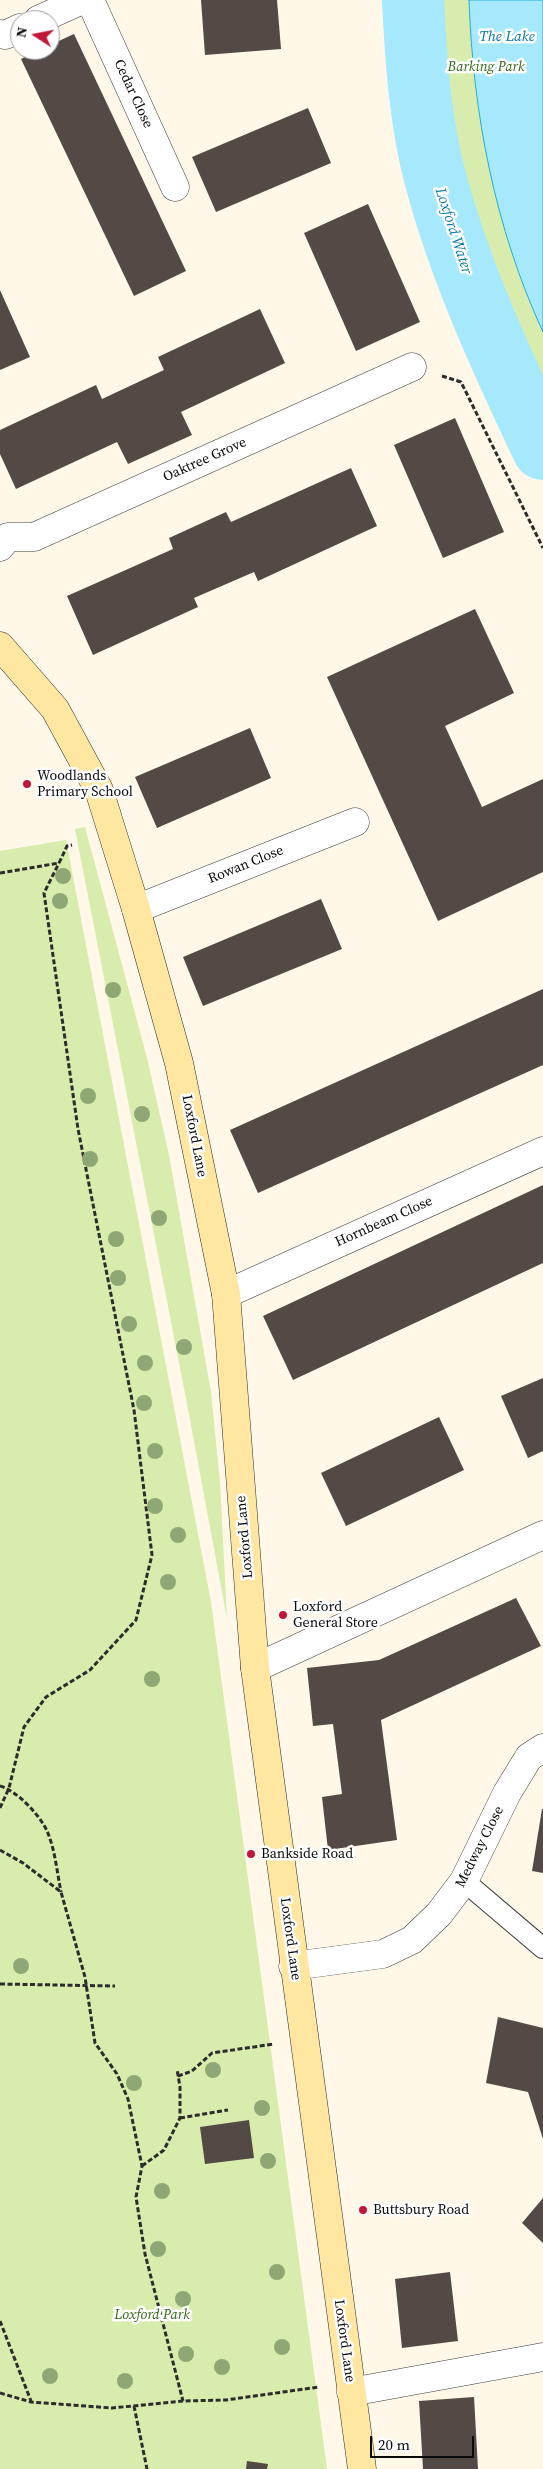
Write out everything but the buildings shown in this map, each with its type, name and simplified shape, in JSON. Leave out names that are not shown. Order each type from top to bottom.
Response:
[{"type":"street","points":[[60,10],[82,0]]},
{"type":"street","name":"Cedar Close","points":[[90,0],[175,187]]},
{"type":"street","name":"Oaktree Grove","points":[[2,535],[34,537],[412,367]]},
{"type":"street","name":"Loxford Lane","points":[[0,646],[55,709],[98,790],[136,909],[179,1062],[226,1294],[255,1668],[362,2469]]},
{"type":"street","name":"Rowan Close","points":[[136,909],[355,822]]},
{"type":"street","name":"Hornbeam Close","points":[[226,1294],[543,1151]]},
{"type":"street","points":[[255,1668],[543,1535]]},
{"type":"street","name":"Medway Close","points":[[294,1966],[383,1954],[412,1940],[439,1914],[464,1881],[507,1793],[529,1757],[543,1748]]},
{"type":"street","points":[[350,2387],[543,2357]]},
{"type":"lane","points":[[464,1881],[543,1948]]},
{"type":"path","points":[[412,367],[461,382],[543,548]]},
{"type":"path","points":[[0,1808],[9,1788],[24,1727],[46,1697],[90,1670],[136,1620],[152,1555],[134,1410],[78,1129],[44,893],[67,846],[72,845]]},
{"type":"path","points":[[0,873],[59,863]]},
{"type":"path","points":[[0,1786],[9,1788],[23,1800],[47,1830],[86,1986],[95,2044],[117,2074],[128,2099],[142,2166],[136,2197],[145,2254],[183,2401]]},
{"type":"path","points":[[0,1850],[23,1863],[62,1892]]},
{"type":"path","points":[[0,1984],[115,1986]]},
{"type":"path","points":[[178,2076],[192,2071],[212,2053],[274,2044]]},
{"type":"path","points":[[142,2166],[164,2150],[180,2118],[177,2068]]},
{"type":"path","points":[[180,2118],[228,2110]]},
{"type":"path","points":[[0,2321],[31,2402]]},
{"type":"path","points":[[0,2393],[31,2402],[112,2408],[183,2401],[226,2400],[350,2387]]},
{"type":"path","points":[[134,2406],[147,2469]]},
{"type":"green space","name":"Barking Park","points":[[427,0],[543,0],[543,406],[492,306],[463,238],[451,202],[441,166],[431,113],[428,81]]},
{"type":"green space","points":[[85,827],[147,1058],[169,1155],[211,1392],[220,1482],[227,1619],[75,829]]},
{"type":"green space","name":"Loxford Park","points":[[66,840],[211,1602],[327,2469],[0,2469],[0,851]]},
{"type":"water","name":"The Lake","points":[[469,0],[543,0],[543,332],[526,293],[512,252],[489,170],[471,43]]},
{"type":"waterway","name":"Loxford Water","points":[[413,0],[422,114],[436,181],[446,216],[470,284],[543,449]]},
{"type":"place","name":"Woodlands Primary School","points":[[27,784]]},
{"type":"place","name":"Loxford General Store","points":[[283,1615]]},
{"type":"place","name":"Bankside Road","points":[[251,1854]]},
{"type":"place","name":"Buttsbury Road","points":[[363,2210]]}]
